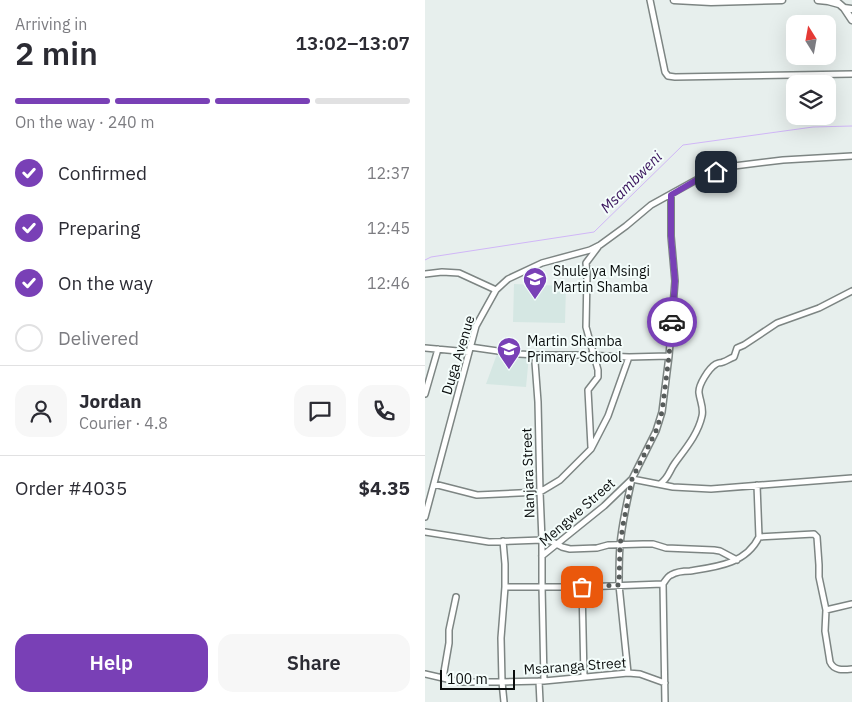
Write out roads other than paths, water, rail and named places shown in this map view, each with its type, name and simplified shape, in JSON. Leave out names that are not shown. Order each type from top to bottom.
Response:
[{"type":"main road","points":[[674,0],[782,0]]},
{"type":"main road","points":[[818,0],[839,4],[852,10]]},
{"type":"main road","points":[[839,4],[852,20]]},
{"type":"street","points":[[650,0],[665,72],[668,76],[852,74]]},
{"type":"street","name":"Duga Avenue","points":[[425,517],[476,326],[496,290],[508,279],[541,263],[590,250],[626,226],[651,205],[698,179],[734,166],[783,160],[852,156]]},
{"type":"street","name":"Mengwe Street","points":[[543,556],[632,479],[656,431],[662,412],[675,281],[671,236],[671,195]]},
{"type":"street","points":[[591,449],[588,390],[598,377],[598,370],[586,327],[586,263],[600,244]]},
{"type":"street","points":[[425,274],[459,273],[496,290]]},
{"type":"street","points":[[660,484],[666,480],[674,465],[691,442],[702,417],[703,409],[699,395],[700,386],[711,368],[733,357],[737,348],[777,323],[819,308],[852,291]]},
{"type":"street","points":[[425,348],[469,349],[519,354],[629,357],[669,356]]},
{"type":"street","points":[[425,394],[437,349]]},
{"type":"street","name":"Nanjara Street","points":[[536,354],[543,556],[541,586],[542,681],[540,702]]},
{"type":"street","points":[[434,484],[477,495],[540,492],[560,480],[591,449],[608,416],[629,357]]},
{"type":"street","points":[[628,673],[619,585],[620,545],[632,479],[673,487],[711,489],[852,478]]},
{"type":"street","points":[[665,702],[663,584],[670,575],[719,566],[737,560],[748,552],[759,537],[757,485]]},
{"type":"street","points":[[425,532],[480,542],[551,541],[570,549],[653,544],[666,548],[714,550],[737,560]]},
{"type":"street","points":[[759,537],[814,534],[817,537],[819,577],[826,610],[825,631],[830,662],[836,669],[852,669]]},
{"type":"street","points":[[503,541],[505,587],[501,638],[504,702]]},
{"type":"street","points":[[505,587],[663,584]]},
{"type":"street","points":[[582,587],[584,678]]},
{"type":"street","points":[[443,678],[449,643],[449,630],[457,597]]},
{"type":"street","points":[[826,610],[852,604]]},
{"type":"street","name":"Msaranga Street","points":[[425,674],[460,682],[502,682],[584,678],[628,673],[640,674],[665,683]]},
{"type":"waterway","name":"Msambweni","points":[[425,260],[431,257],[594,232],[683,145],[813,127],[852,126]]},
{"type":"place","name":"Shule ya Msingi Martin Shamba","points":[[535,300]]},
{"type":"place","name":"Martin Shamba Primary School","points":[[509,370]]}]
